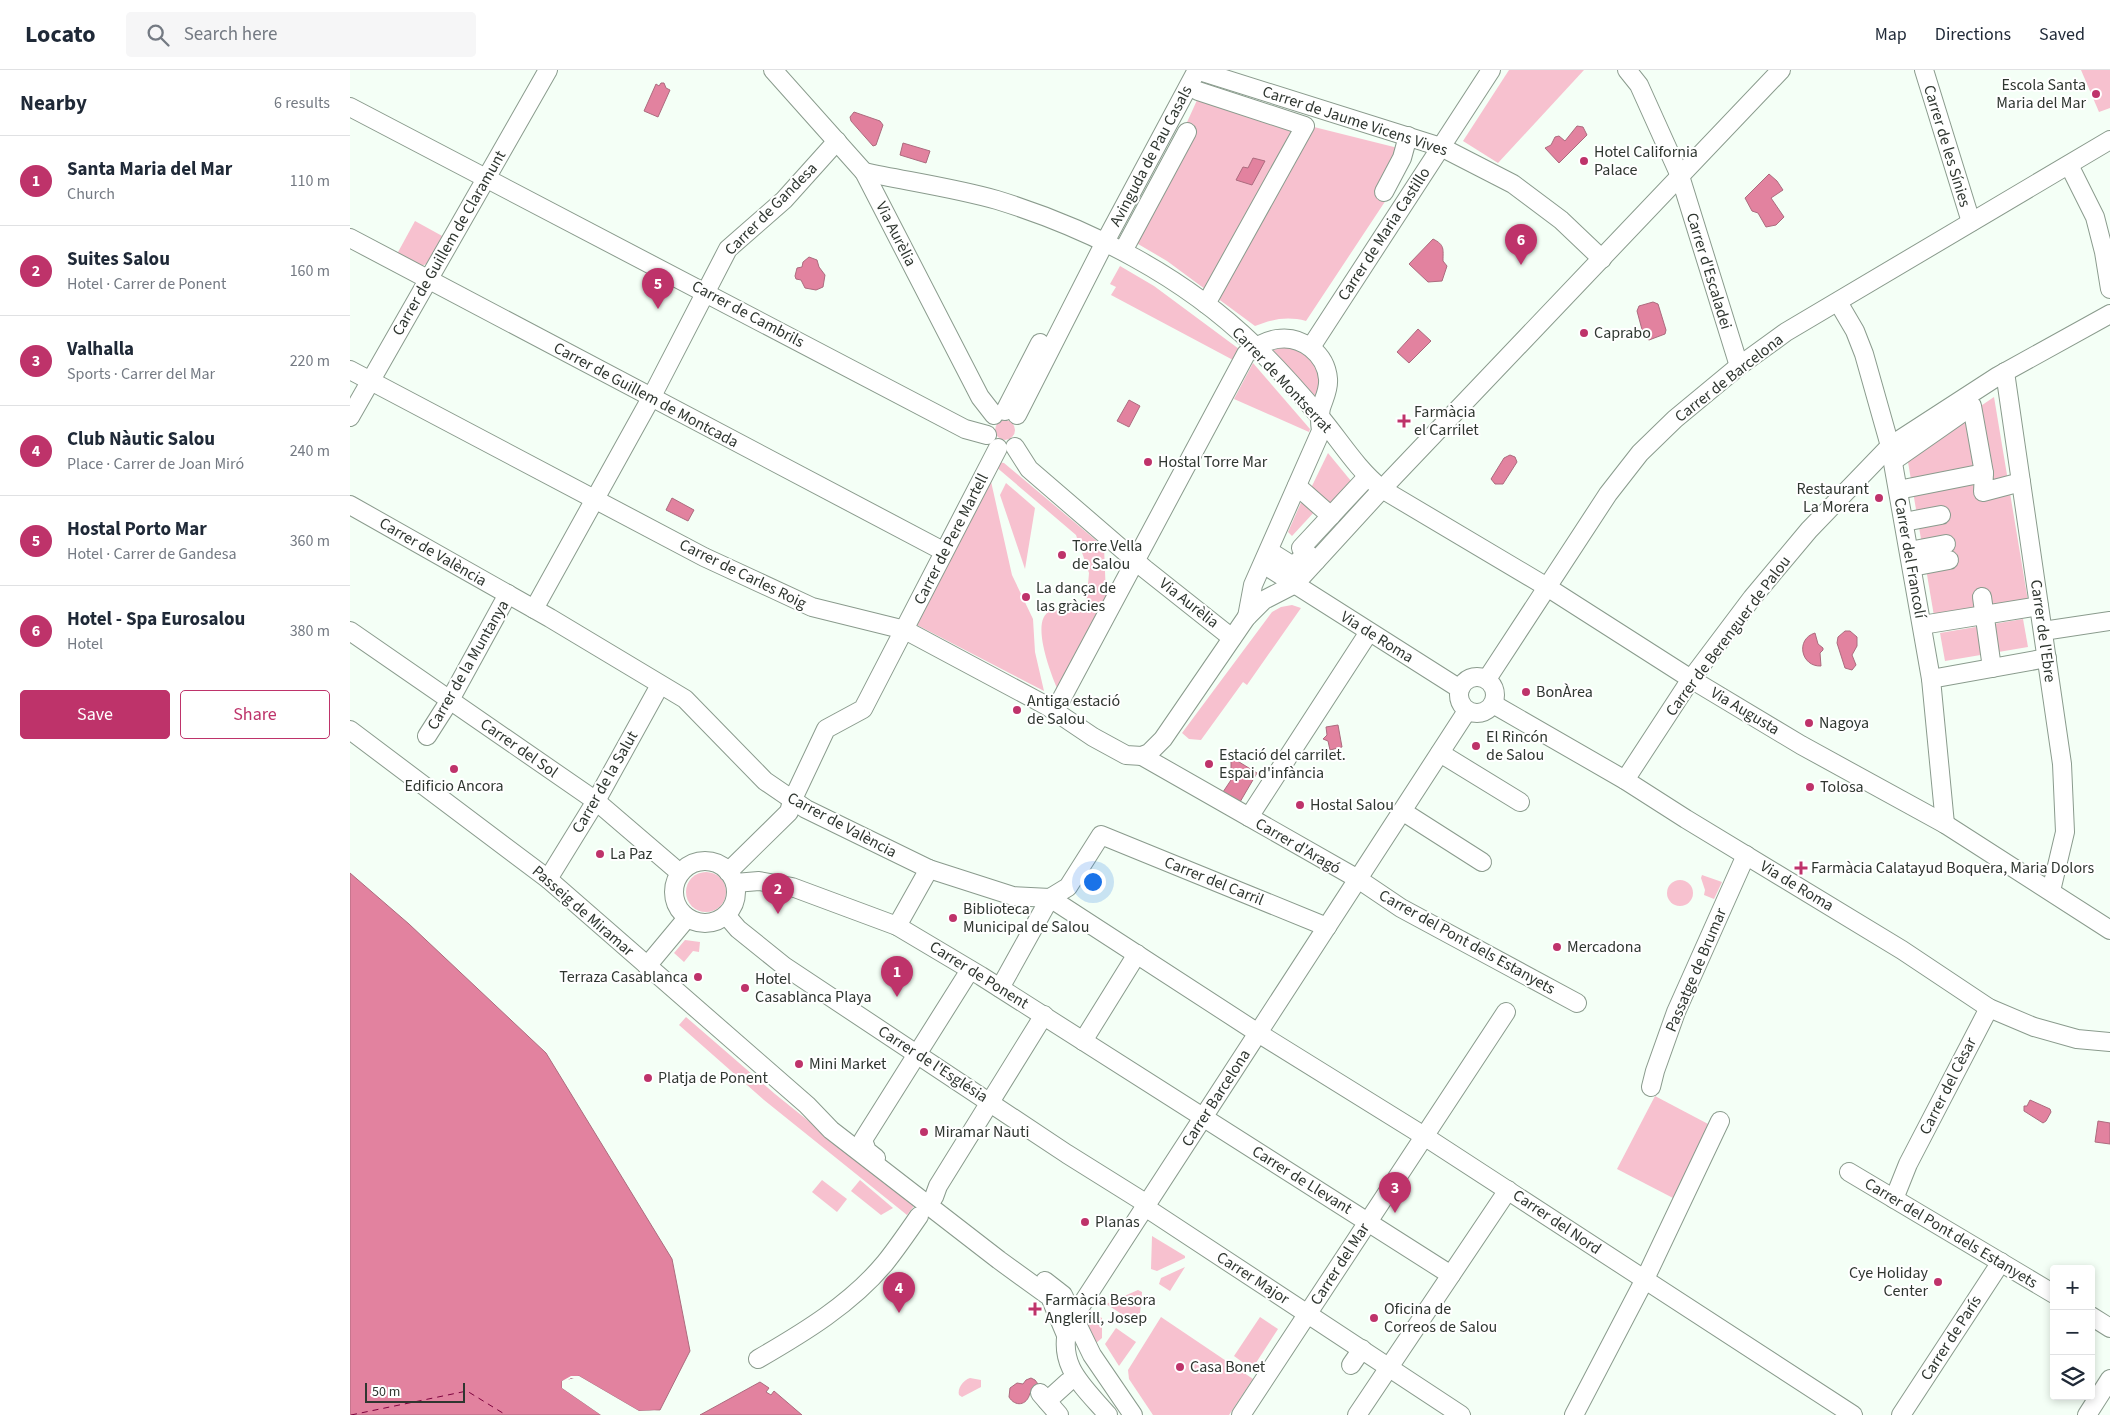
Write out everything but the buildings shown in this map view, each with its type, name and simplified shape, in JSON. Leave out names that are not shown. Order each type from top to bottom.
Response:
[{"type":"street","name":"Carrer de Guillem de Claramunt","points":[[350,417],[548,70]]},
{"type":"street","name":"Via Aurèlia","points":[[773,70],[864,172],[980,397],[1024,426],[1023,438],[1015,447],[1029,469],[1135,560],[1232,638]]},
{"type":"street","name":"Avinguda de Pau Casals","points":[[1100,239],[1184,70]]},
{"type":"street","name":"Avinguda de Pau Casals","points":[[1100,239],[1196,70]]},
{"type":"street","name":"Carrer de Jaume Vicens Vives","points":[[1196,70],[1441,147],[1513,184],[1561,220],[1602,259]]},
{"type":"street","name":"Carrer de Maria Castillo","points":[[1311,347],[1422,180],[1491,70]]},
{"type":"street","name":"Carrer d'Escaladei","points":[[1627,70],[1639,84],[1680,176],[1738,366]]},
{"type":"street","points":[[1266,558],[1294,566],[1382,489],[1781,70]]},
{"type":"street","name":"Carrer de les Sínies","points":[[1924,70],[1971,222]]},
{"type":"street","points":[[1198,91],[1305,126],[1206,304]]},
{"type":"street","name":"Carrer de Cambrils","points":[[350,107],[992,442]]},
{"type":"street","points":[[1123,250],[1187,132]]},
{"type":"street","points":[[1384,192],[1399,163],[1408,136]]},
{"type":"street","name":"Carrer de Barcelona","points":[[1487,679],[1608,494],[1640,453],[1675,419],[1738,366],[1786,332],[2110,140]]},
{"type":"street","name":"Carrer de Gandesa","points":[[534,609],[651,398],[730,245],[784,200],[837,141]]},
{"type":"street","points":[[1399,163],[1422,180]]},
{"type":"street","points":[[2069,165],[2095,217],[2104,252],[2110,289]]},
{"type":"street","name":"Carrer de Montserrat","points":[[864,172],[995,200],[1048,217],[1123,250],[1206,304],[1256,347],[1320,417],[1367,477],[1382,489]]},
{"type":"street","name":"Carrer de Guillem de Montcada","points":[[350,238],[943,551]]},
{"type":"street","points":[[1015,447],[1010,449],[992,442],[987,424],[1005,414],[1100,239]]},
{"type":"street","name":"Carrer del Francolí","points":[[1838,302],[1855,331],[1864,354],[1891,454],[1931,679],[1945,824]]},
{"type":"street","name":"Carrer de Berenguer de Palou","points":[[1625,780],[1691,679],[1752,598],[1809,530],[1891,454],[2110,314]]},
{"type":"street","points":[[1055,711],[1246,354],[1270,341],[1288,339],[1311,347],[1323,361],[1328,378],[1328,390],[1321,407],[1321,431],[1254,585],[1246,618]]},
{"type":"street","name":"Carrer de Carles Roig","points":[[350,370],[596,498],[704,557],[812,607],[904,630],[1055,711],[1126,755],[1142,756],[1249,817]]},
{"type":"street","points":[[1891,454],[1972,406],[2006,380]]},
{"type":"street","name":"Carrer de l'Ebre","points":[[2006,380],[2062,764],[2065,832],[2051,891]]},
{"type":"street","points":[[1972,406],[1984,473],[1983,492],[2021,482]]},
{"type":"street","name":"Carrer de Pere Martell","points":[[792,801],[826,729],[863,709],[943,551],[992,442]]},
{"type":"street","points":[[1898,490],[1984,473]]},
{"type":"street","points":[[1142,756],[1149,753],[1163,739],[1246,618],[1264,600],[1296,584],[1308,554],[1331,516],[1367,477]]},
{"type":"street","points":[[1297,486],[1331,516]]},
{"type":"street","name":"Via Augusta","points":[[1382,489],[1547,587],[1691,679],[1801,746],[1945,824],[2110,930]]},
{"type":"street","name":"Carrer de València","points":[[350,505],[534,609],[685,699],[765,781],[792,801],[929,869],[1013,896],[1050,898],[1258,1033]]},
{"type":"street","points":[[1904,522],[1941,515]]},
{"type":"street","points":[[1279,529],[1308,554]]},
{"type":"street","points":[[1910,559],[1947,552]]},
{"type":"street","name":"Via de Roma","points":[[1266,558],[1296,584],[1460,689]]},
{"type":"street","name":"Carrer de la Muntanya","points":[[427,736],[450,700],[508,594]]},
{"type":"street","points":[[1982,597],[1992,668]]},
{"type":"street","points":[[1922,625],[2039,606]]},
{"type":"street","points":[[2043,631],[2110,621]]},
{"type":"street","name":"Carrer del Sol","points":[[350,631],[596,801],[680,873]]},
{"type":"street","name":"Carrer d'Aragó","points":[[1358,880],[1249,817],[1369,632]]},
{"type":"street","points":[[1931,679],[2047,658]]},
{"type":"street","points":[[1482,677],[1487,679],[1496,694],[1490,709],[1479,714],[1467,711],[1459,699],[1460,689],[1466,680],[1471,678],[1482,677]]},
{"type":"street","name":"Carrer de la Salut","points":[[548,879],[596,801],[660,685]]},
{"type":"street","name":"Via de Roma","points":[[1493,704],[1625,780],[1902,950],[1989,1008],[2034,1027],[2077,1040],[2110,1042]]},
{"type":"street","points":[[1358,880],[1467,711]]},
{"type":"street","name":"Passeig de Miramar","points":[[350,730],[548,879],[807,1105],[831,1130],[1050,1298],[1066,1335]]},
{"type":"street","points":[[1440,753],[1520,802]]},
{"type":"street","points":[[731,877],[789,812],[792,801]]},
{"type":"street","points":[[1402,811],[1482,862]]},
{"type":"street","name":"Carrer del Carril","points":[[1050,898],[1068,887],[1101,835],[1327,928]]},
{"type":"street","name":"Passatge de Brumar","points":[[1651,1087],[1676,1012],[1746,855]]},
{"type":"street","points":[[704,862],[720,865],[731,877],[736,892],[735,903],[722,919],[711,923],[699,923],[687,918],[678,909],[674,897],[675,884],[680,873],[688,866],[704,862]]},
{"type":"street","points":[[897,926],[929,869]]},
{"type":"street","name":"Carrer de Ponent","points":[[731,877],[792,886],[876,925],[897,926],[1044,1015],[1204,1118]]},
{"type":"street","name":"Carrer Barcelona","points":[[1066,1335],[1074,1316],[1358,880]]},
{"type":"street","name":"Carrer del Pont dels Estanyets","points":[[1358,880],[1401,908],[1577,1003]]},
{"type":"street","points":[[1000,988],[1050,898]]},
{"type":"street","name":"Carrer de l'Església","points":[[726,915],[738,929],[758,946],[832,993],[919,1054],[1146,1206]]},
{"type":"street","points":[[647,966],[687,918]]},
{"type":"street","points":[[1083,1041],[1137,954]]},
{"type":"street","points":[[864,1143],[970,970]]},
{"type":"street","name":"Carrer del Cèsar","points":[[1894,1199],[1908,1164],[1989,1008]]},
{"type":"street","name":"Carrer del Mar","points":[[1241,1415],[1506,1012]]},
{"type":"street","points":[[934,1197],[938,1186],[1044,1015]]},
{"type":"street","name":"Carrer del Nord","points":[[1258,1033],[1424,1136],[1644,1281],[1853,1415]]},
{"type":"street","name":"Passeig de Miramar","points":[[807,1105],[864,1143],[1063,1295],[1092,1355],[1133,1415]]},
{"type":"street","name":"Carrer de Llevant","points":[[1204,1118],[1451,1275]]},
{"type":"street","points":[[1574,1415],[1644,1281],[1720,1121]]},
{"type":"street","name":"Passeig de Miramar","points":[[864,1143],[867,1151],[904,1179],[906,1188]]},
{"type":"street","name":"Carrer del Pont dels Estanyets","points":[[1849,1172],[2050,1292]]},
{"type":"street","points":[[1357,1415],[1508,1190]]},
{"type":"street","name":"Carrer Major","points":[[1146,1206],[1461,1415]]},
{"type":"street","name":"Passeig de Miramar","points":[[952,1210],[959,1222],[1002,1255],[1008,1266]]},
{"type":"street","points":[[758,1359],[801,1334],[857,1291],[885,1263],[919,1216]]},
{"type":"street","name":"Carrer de París","points":[[1901,1415],[2001,1262]]},
{"type":"street","name":"Passeig de Miramar","points":[[1008,1266],[1014,1266],[1034,1280],[1049,1284]]},
{"type":"street","points":[[1094,1285],[1085,1314],[1086,1332],[1140,1415]]},
{"type":"street","points":[[2095,1319],[2110,1328]]},
{"type":"street","points":[[1066,1335],[1065,1349],[1075,1376],[1108,1415]]},
{"type":"street","points":[[1351,1365],[1362,1349]]},
{"type":"street","points":[[2087,1415],[2110,1379]]},
{"type":"street","points":[[1059,1415],[1044,1397],[1068,1382]]},
{"type":"street","points":[[1087,1390],[1119,1415]]},
{"type":"shaded area","points":[[1509,70],[1584,70],[1498,163],[1463,141]]},
{"type":"shaded area","points":[[2081,70],[2110,70],[2110,108],[2099,112]]},
{"type":"shaded area","points":[[661,83],[664,83],[666,88],[670,90],[658,117],[644,111],[656,84],[659,86]]},
{"type":"shaded area","points":[[1198,98],[1402,149],[1374,192],[1388,197],[1306,321],[1280,319],[1255,326],[1167,261],[1133,241]]},
{"type":"shaded area","points":[[854,112],[880,121],[883,125],[876,145],[873,146],[851,121],[850,117]]},
{"type":"shaded area","points":[[1577,126],[1583,127],[1587,135],[1559,163],[1545,148],[1551,145],[1555,137],[1559,136],[1565,141]]},
{"type":"shaded area","points":[[903,143],[930,151],[926,163],[900,155]]},
{"type":"shaded area","points":[[1253,158],[1265,161],[1252,185],[1236,180],[1243,167],[1248,168]]},
{"type":"shaded area","points":[[1769,174],[1783,190],[1771,198],[1784,217],[1776,225],[1766,227],[1758,213],[1752,211],[1745,198]]},
{"type":"shaded area","points":[[415,221],[444,237],[429,263],[421,266],[397,254]]},
{"type":"shaded area","points":[[1433,239],[1441,245],[1443,261],[1447,266],[1442,281],[1428,282],[1409,264]]},
{"type":"shaded area","points":[[809,257],[817,260],[819,267],[825,275],[823,287],[816,290],[805,288],[801,280],[796,279],[795,276],[797,268],[802,267],[803,262]]},
{"type":"shaded area","points":[[1120,266],[1154,286],[1239,349],[1233,360],[1111,295],[1116,287],[1110,284]]},
{"type":"shaded area","points":[[1653,302],[1658,304],[1666,330],[1665,334],[1649,340],[1644,337],[1637,311],[1639,306]]},
{"type":"shaded area","points":[[1418,329],[1431,341],[1409,363],[1397,352]]},
{"type":"shaded area","points":[[1288,346],[1310,354],[1316,363],[1324,385],[1316,398],[1273,350]]},
{"type":"shaded area","points":[[1253,363],[1310,429],[1309,432],[1234,399]]},
{"type":"shaded area","points":[[1994,397],[2028,601],[1934,616],[1907,456]]},
{"type":"shaded area","points":[[1129,400],[1140,406],[1129,427],[1117,421]]},
{"type":"shaded area","points":[[1005,420],[1012,423],[1015,430],[1012,437],[1005,440],[998,437],[995,430],[998,423]]},
{"type":"shaded area","points":[[1328,453],[1351,481],[1328,505],[1311,488]]},
{"type":"shaded area","points":[[1510,455],[1515,457],[1517,462],[1503,484],[1495,484],[1491,479],[1504,458]]},
{"type":"shaded area","points":[[998,462],[1004,463],[1104,547],[1106,596],[1057,688],[1050,671],[1044,647],[1042,624],[1045,616],[1051,611],[1078,611],[1086,608],[1089,573],[1076,535],[995,466]]},
{"type":"shaded area","points":[[990,477],[1012,575],[1033,619],[1035,652],[1044,691],[917,625]]},
{"type":"shaded area","points":[[1006,483],[1035,508],[1025,569],[1000,495]]},
{"type":"shaded area","points":[[672,498],[694,510],[688,521],[666,510]]},
{"type":"shaded area","points":[[1303,498],[1316,510],[1292,536],[1288,532]]},
{"type":"shaded area","points":[[1292,605],[1301,608],[1247,685],[1243,682],[1201,740],[1189,739],[1182,733],[1272,612],[1281,607]]},
{"type":"shaded area","points":[[2023,619],[2028,647],[1945,661],[1940,633]]},
{"type":"shaded area","points":[[1845,631],[1850,631],[1857,637],[1857,646],[1852,655],[1856,665],[1852,670],[1845,668],[1837,643],[1838,637]]},
{"type":"shaded area","points":[[1815,633],[1818,644],[1823,648],[1820,653],[1821,666],[1809,662],[1803,652],[1805,641]]},
{"type":"shaded area","points":[[1338,725],[1342,747],[1330,750],[1328,741],[1323,739],[1327,735],[1326,727]]},
{"type":"shaded area","points":[[1231,757],[1257,773],[1240,802],[1223,792],[1231,780]]},
{"type":"shaded area","points":[[706,872],[720,878],[726,892],[720,906],[706,912],[692,906],[686,892],[692,878]]},
{"type":"shaded area","points":[[350,873],[409,924],[546,1053],[672,1259],[690,1351],[660,1410],[639,1411],[579,1376],[562,1381],[562,1388],[601,1415],[350,1415]]},
{"type":"shaded area","points":[[1702,875],[1722,882],[1714,899],[1704,895]]},
{"type":"shaded area","points":[[1680,880],[1689,884],[1693,893],[1689,902],[1680,906],[1671,902],[1667,893],[1671,884]]},
{"type":"shaded area","points":[[685,940],[700,942],[699,952],[693,951],[684,962],[674,953]]},
{"type":"shaded area","points":[[686,1017],[775,1094],[914,1206],[907,1215],[764,1100],[679,1025]]},
{"type":"shaded area","points":[[1655,1096],[1710,1125],[1673,1198],[1617,1169]]},
{"type":"shaded area","points":[[2030,1100],[2050,1109],[2051,1112],[2043,1123],[2024,1111],[2024,1106],[2027,1106]]},
{"type":"shaded area","points":[[2098,1121],[2110,1123],[2110,1144],[2095,1142]]},
{"type":"shaded area","points":[[822,1180],[847,1199],[837,1212],[812,1192]]},
{"type":"shaded area","points":[[860,1180],[893,1208],[881,1215],[851,1191]]},
{"type":"shaded area","points":[[1152,1236],[1185,1256],[1185,1258],[1157,1271],[1151,1269]]},
{"type":"shaded area","points":[[1185,1267],[1170,1291],[1159,1284],[1161,1278]]},
{"type":"shaded area","points":[[1138,1290],[1142,1292],[1139,1325],[1106,1304]]},
{"type":"shaded area","points":[[1088,1310],[1102,1318],[1102,1338],[1095,1344],[1087,1325]]},
{"type":"shaded area","points":[[1161,1317],[1253,1379],[1229,1415],[1153,1415],[1129,1379],[1128,1370]]},
{"type":"shaded area","points":[[1260,1317],[1278,1329],[1252,1369],[1234,1356]]},
{"type":"shaded area","points":[[1116,1328],[1136,1342],[1119,1366],[1105,1344]]},
{"type":"shaded area","points":[[970,1378],[981,1380],[981,1387],[962,1397],[959,1395],[960,1388]]},
{"type":"shaded area","points":[[1031,1378],[1038,1384],[1034,1392],[1030,1393],[1024,1403],[1017,1404],[1009,1397],[1010,1388],[1017,1383],[1023,1384]]},
{"type":"shaded area","points":[[760,1382],[769,1388],[766,1392],[771,1395],[774,1391],[802,1415],[700,1415]]},
{"type":"pier","points":[[571,1376],[579,1376],[639,1411],[662,1410],[639,1413],[578,1378],[571,1378],[564,1383],[565,1386],[603,1415],[601,1415],[562,1388],[562,1381]]},
{"type":"ferry route","points":[[351,1415],[467,1391],[506,1415]]},
{"type":"place","name":"Escola Santa Maria del Mar","points":[[2096,94]]},
{"type":"place","name":"Hotel California Palace","points":[[1584,161]]},
{"type":"place","name":"Hotel - Spa Eurosalou","points":[[1521,265]]},
{"type":"place","name":"Hostal Porto Mar","points":[[658,309]]},
{"type":"place","name":"Caprabo","points":[[1584,333]]},
{"type":"place","name":"Farmàcia el Carrilet","points":[[1404,421]]},
{"type":"place","name":"Hostal Torre Mar","points":[[1148,462]]},
{"type":"place","name":"Restaurant La Morera","points":[[1879,498]]},
{"type":"place","name":"Torre Vella de Salou","points":[[1062,555]]},
{"type":"place","name":"La dança de las gràcies","points":[[1026,597]]},
{"type":"place","name":"BonÀrea","points":[[1526,692]]},
{"type":"place","name":"Antiga estació de Salou","points":[[1017,710]]},
{"type":"place","name":"Nagoya","points":[[1809,723]]},
{"type":"place","name":"El Rincón de Salou","points":[[1476,746]]},
{"type":"place","name":"Estació del carrilet. Espai d'infància","points":[[1209,764]]},
{"type":"place","name":"Edificio Ancora","points":[[454,769]]},
{"type":"place","name":"Tolosa","points":[[1810,787]]},
{"type":"place","name":"Hostal Salou","points":[[1300,805]]},
{"type":"place","name":"La Paz","points":[[600,854]]},
{"type":"place","name":"Farmàcia Calatayud Boquera, Maria Dolors","points":[[1801,868]]},
{"type":"place","name":"Suites Salou","points":[[778,914]]},
{"type":"place","name":"Biblioteca Municipal de Salou","points":[[953,918]]},
{"type":"place","name":"Mercadona","points":[[1557,947]]},
{"type":"place","name":"Terraza Casablanca","points":[[698,977]]},
{"type":"place","name":"Hotel Casablanca Playa","points":[[745,988]]},
{"type":"place","name":"Santa Maria del Mar","points":[[897,997]]},
{"type":"place","name":"Mini Market","points":[[799,1064]]},
{"type":"place","name":"Platja de Ponent","points":[[648,1078]]},
{"type":"place","name":"Miramar Nauti","points":[[924,1132]]},
{"type":"place","name":"Valhalla","points":[[1395,1213]]},
{"type":"place","name":"Planas","points":[[1085,1222]]},
{"type":"place","name":"Cye Holiday Center","points":[[1938,1282]]},
{"type":"place","name":"Farmàcia Besora Anglerill, Josep","points":[[1035,1309]]},
{"type":"place","name":"Club Nàutic Salou","points":[[899,1313]]},
{"type":"place","name":"Oficina de Correos de Salou","points":[[1374,1318]]},
{"type":"place","name":"Casa Bonet","points":[[1180,1367]]}]
